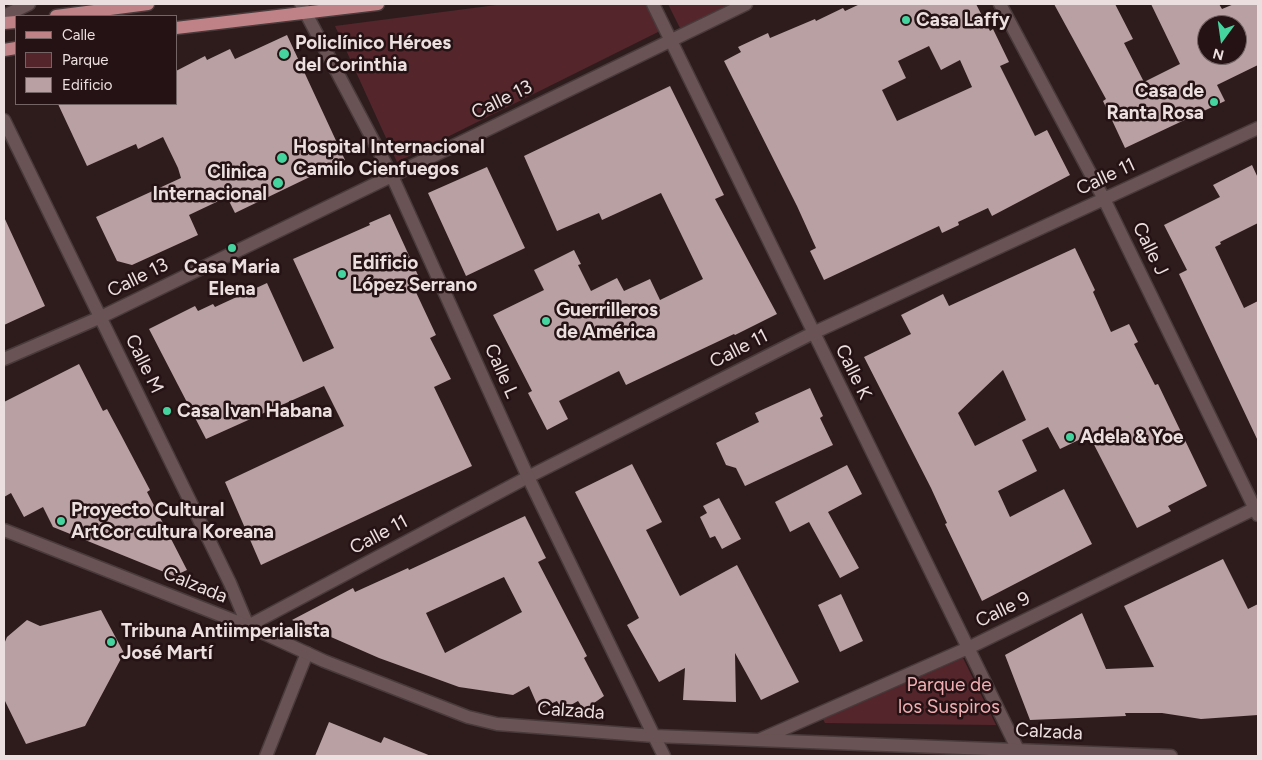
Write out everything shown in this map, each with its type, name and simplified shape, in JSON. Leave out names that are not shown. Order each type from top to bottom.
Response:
[{"type":"main road","points":[[64,15],[148,4]]},
{"type":"main road","points":[[178,28],[303,8],[378,4]]},
{"type":"street","points":[[4,16],[29,4]]},
{"type":"street","name":"Calle K","points":[[654,4],[813,333],[1020,753]]},
{"type":"street","name":"Calle 13","points":[[4,359],[101,317],[746,4]]},
{"type":"street","name":"Calle J","points":[[1000,4],[1104,199],[1257,510]]},
{"type":"street","name":"Calle L","points":[[303,8],[392,176],[528,477],[664,756]]},
{"type":"street","name":"Calle M","points":[[4,120],[230,583],[248,626]]},
{"type":"street","name":"Calle 11","points":[[248,626],[528,477],[813,333],[1258,128]]},
{"type":"street","name":"Calle 9","points":[[761,739],[968,648],[1257,510]]},
{"type":"street","name":"Calzada","points":[[4,530],[248,626],[307,653],[468,716],[497,724],[654,736],[761,739],[1020,753],[1171,756]]},
{"type":"street","points":[[266,756],[307,653]]},
{"type":"green space","points":[[504,4],[647,4],[660,31],[397,162],[335,26]]},
{"type":"green space","points":[[668,4],[730,4],[680,28]]},
{"type":"green space","name":"Parque de los Suspiros","points":[[963,658],[996,725],[825,723],[823,719]]},
{"type":"building","points":[[860,4],[976,4],[990,31],[993,29],[1009,62],[1000,66],[1035,136],[1047,130],[1070,175],[992,216],[988,208],[958,222],[959,225],[942,233],[939,226],[824,280],[810,251],[816,248],[797,206],[724,61],[741,52],[738,47],[768,33],[770,38],[815,19],[816,21],[843,8],[845,11]],"holes":[[[929,46],[941,70],[960,60],[972,87],[897,121],[882,90],[906,78],[898,61]]]},
{"type":"building","points":[[1054,4],[1115,4],[1133,39],[1124,43],[1144,82],[1180,64],[1151,4],[1219,4],[1222,9],[1234,4],[1258,4],[1258,65],[1217,85],[1225,101],[1125,148],[1103,101],[1106,99]]},
{"type":"building","points":[[287,35],[345,160],[235,213],[227,197],[189,215],[198,235],[132,265],[117,261],[96,217],[181,178],[178,168],[163,137],[138,149],[136,144],[87,166],[58,105],[178,105],[178,70],[205,56],[207,60],[230,49],[235,59]]},
{"type":"building","points":[[670,86],[724,195],[715,199],[777,314],[626,385],[619,371],[559,401],[568,419],[547,430],[528,393],[532,391],[493,315],[544,290],[534,270],[574,250],[581,264],[578,265],[591,291],[617,278],[624,291],[650,279],[660,300],[703,279],[661,193],[602,220],[599,213],[557,231],[524,156]]},
{"type":"building","points":[[1252,165],[1258,178],[1258,223],[1220,242],[1221,244],[1215,247],[1244,308],[1258,301],[1258,441],[1179,274],[1187,270],[1164,225],[1220,197],[1213,185]]},
{"type":"building","points":[[487,167],[525,248],[466,276],[428,193]]},
{"type":"building","points":[[390,214],[422,284],[414,288],[436,335],[430,338],[451,379],[434,387],[472,466],[261,565],[225,482],[344,426],[324,386],[206,439],[149,329],[195,306],[198,311],[213,304],[215,307],[267,283],[303,362],[334,348],[293,259],[370,225],[369,223]]},
{"type":"building","points":[[4,217],[45,306],[4,325]]},
{"type":"building","points":[[1075,248],[1095,290],[1093,292],[1111,332],[1129,324],[1138,342],[1134,344],[1155,385],[1158,384],[1207,486],[1168,506],[1171,511],[1137,528],[1089,435],[1060,449],[1048,427],[1022,440],[1037,471],[998,491],[1010,517],[1064,489],[1092,544],[982,601],[945,524],[947,523],[931,488],[864,357],[911,334],[901,315],[943,294],[949,306]],"holes":[[[1003,370],[1026,420],[975,446],[958,413]]]},
{"type":"building","points":[[79,364],[103,411],[107,409],[150,490],[147,492],[187,570],[174,576],[53,527],[43,507],[24,517],[11,493],[4,497],[4,402]]},
{"type":"building","points":[[810,388],[823,416],[820,418],[833,445],[745,486],[736,468],[726,465],[716,443],[759,422],[755,413]]},
{"type":"building","points":[[632,464],[662,522],[646,530],[680,596],[737,565],[799,682],[761,700],[735,653],[736,702],[683,700],[685,668],[659,682],[627,625],[639,618],[575,492]]},
{"type":"building","points":[[847,465],[862,494],[828,512],[859,568],[840,578],[809,522],[790,532],[775,502]]},
{"type":"building","points":[[719,498],[741,539],[722,549],[715,536],[710,538],[700,517],[707,513],[703,506]]},
{"type":"building","points":[[525,516],[546,558],[538,562],[587,656],[584,658],[604,696],[584,710],[578,701],[562,710],[557,701],[539,709],[529,686],[513,695],[459,687],[379,658],[292,620],[353,588],[355,592],[408,568],[409,570]],"holes":[[[504,577],[522,612],[445,653],[426,613]]]},
{"type":"building","points":[[1223,559],[1248,609],[1258,604],[1258,715],[1201,719],[1162,713],[1125,713],[1126,716],[1030,720],[1005,655],[1082,613],[1106,669],[1154,667],[1124,606]]},
{"type":"building","points":[[841,594],[863,641],[840,652],[818,605]]},
{"type":"building","points":[[101,610],[124,653],[85,726],[26,744],[4,699],[4,644],[7,637],[27,620],[40,626]]},
{"type":"building","points":[[329,722],[381,743],[384,737],[431,756],[315,756]]},
{"type":"place","name":"Casa Laffy","points":[[906,20]]},
{"type":"place","name":"Policlínico Héroes del Corinthia","points":[[284,54]]},
{"type":"place","name":"Casa de Ranta Rosa","points":[[1214,102]]},
{"type":"place","name":"Hospital Internacional Camilo Cienfuegos","points":[[282,158]]},
{"type":"place","name":"Clinica Internacional","points":[[278,183]]},
{"type":"place","name":"Casa Maria Elena","points":[[232,248]]},
{"type":"place","name":"Edificio López Serrano","points":[[342,274]]},
{"type":"place","name":"Guerrilleros de América","points":[[546,321]]},
{"type":"place","name":"Casa Ivan Habana","points":[[167,411]]},
{"type":"place","name":"Adela & Yoe","points":[[1070,437]]},
{"type":"place","name":"Proyecto Cultural ArtCor cultura Koreana","points":[[61,521]]},
{"type":"place","name":"Tribuna Antiimperialista José Martí","points":[[111,642]]}]
